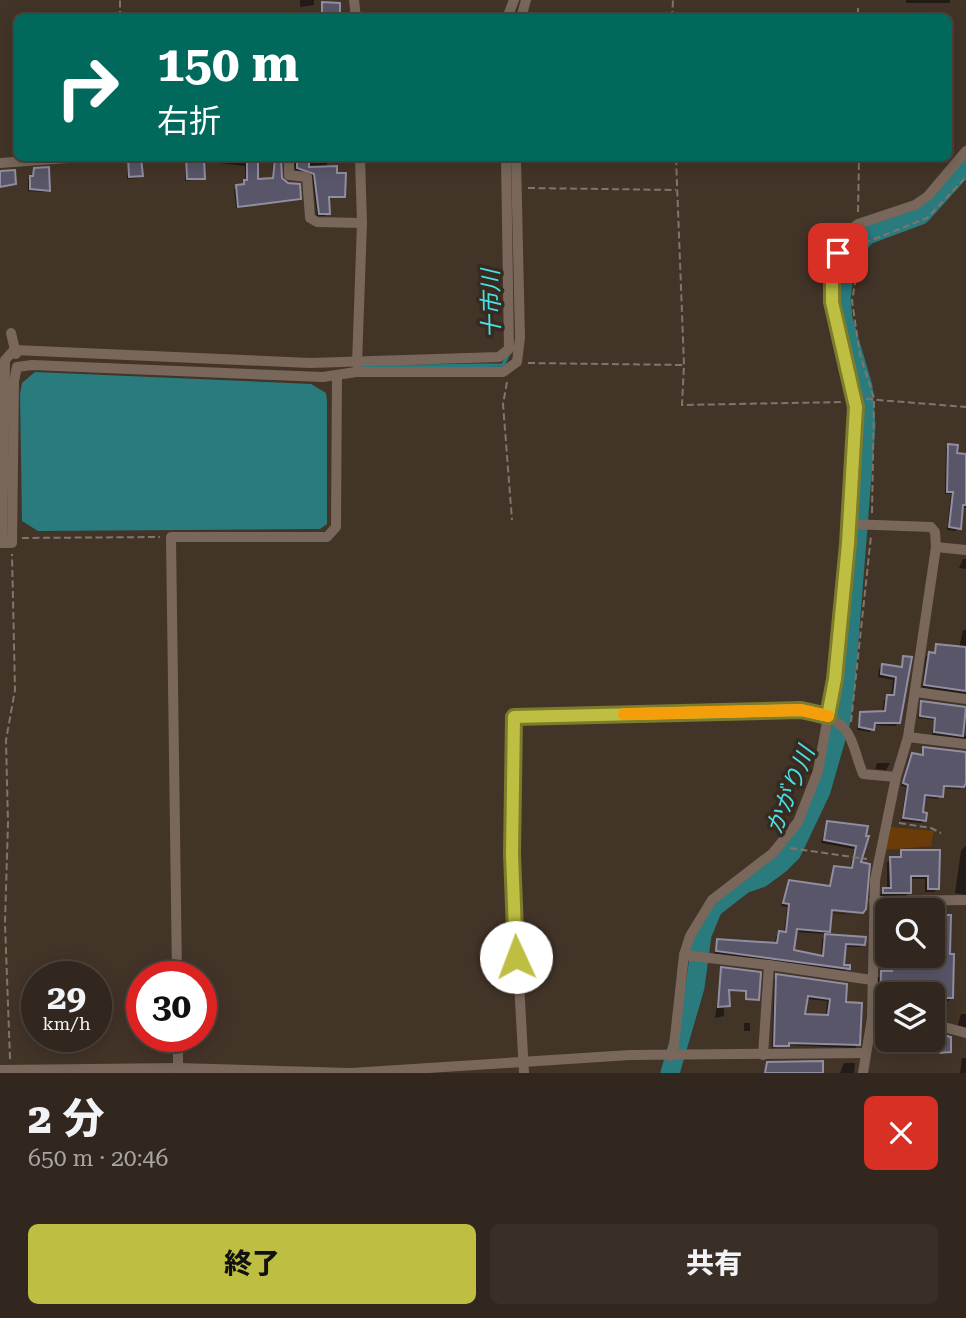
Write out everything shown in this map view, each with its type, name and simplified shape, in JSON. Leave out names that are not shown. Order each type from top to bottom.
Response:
[{"type":"street","points":[[670,1056],[674,1046],[684,955],[690,936],[712,900],[773,853],[798,822],[818,771],[835,679],[856,401],[832,302],[832,270],[844,235],[858,225],[928,197],[966,151]]},
{"type":"street","points":[[0,163],[27,161]]},
{"type":"street","points":[[289,161],[289,175],[307,177],[310,218],[317,222],[362,223]]},
{"type":"street","points":[[356,366],[362,223],[360,161]]},
{"type":"street","points":[[17,367],[32,365],[323,377],[337,375],[356,366],[499,357],[509,349],[506,161]]},
{"type":"street","points":[[4,543],[5,360],[16,350],[503,372],[513,365],[520,338],[516,161]]},
{"type":"street","points":[[4,543],[17,367],[11,333]]},
{"type":"street","points":[[177,961],[172,537],[327,537],[336,527],[337,375]]},
{"type":"street","points":[[848,524],[931,527],[935,532],[936,547],[908,737],[895,777],[879,861],[874,901],[872,1017],[863,1073]]},
{"type":"street","points":[[936,547],[966,550]]},
{"type":"street","points":[[916,692],[966,699]]},
{"type":"street","points":[[524,1073],[521,1060],[512,854],[514,717],[801,710],[828,716],[849,733],[856,746],[863,774],[895,777]]},
{"type":"street","points":[[908,737],[966,744]]},
{"type":"street","points":[[874,901],[966,900]]},
{"type":"street","points":[[684,955],[872,981]]},
{"type":"street","points":[[763,1055],[769,965]]},
{"type":"street","points":[[945,1027],[966,1033]]},
{"type":"street","points":[[178,1052],[178,1071]]},
{"type":"street","points":[[5,1070],[351,1073],[521,1060],[866,1053]]},
{"type":"path","points":[[858,8],[858,14]]},
{"type":"path","points":[[676,161],[684,365],[681,405],[856,401],[874,398],[966,407]]},
{"type":"path","points":[[858,225],[859,161]]},
{"type":"path","points":[[849,733],[872,524],[874,398],[859,355],[852,301],[860,254],[867,242],[928,218],[966,177]]},
{"type":"path","points":[[517,188],[677,190]]},
{"type":"path","points":[[512,520],[503,404],[513,365],[684,365]]},
{"type":"path","points":[[5,1070],[8,822],[6,740],[15,690],[4,543],[27,536],[172,537]]},
{"type":"path","points":[[888,821],[930,828],[941,833]]},
{"type":"path","points":[[799,848],[879,861]]},
{"type":"shaded area","points":[[891,827],[934,831],[931,846],[886,850]]},
{"type":"water","points":[[35,372],[311,384],[326,393],[327,401],[327,524],[320,529],[38,531],[22,521],[20,394],[22,383]]},
{"type":"building","points":[[322,2],[340,3],[340,14],[322,14]]},
{"type":"building","points":[[128,161],[141,161],[143,176],[129,177]]},
{"type":"building","points":[[186,161],[204,161],[205,179],[187,179]]},
{"type":"building","points":[[247,161],[258,161],[258,179],[273,178],[275,161],[281,161],[282,178],[288,183],[300,184],[301,199],[238,207],[236,185],[244,184],[244,180],[247,180]]},
{"type":"building","points":[[297,161],[309,161],[309,167],[337,166],[337,173],[346,173],[345,197],[329,197],[330,214],[319,214],[314,174],[297,168]]},
{"type":"building","points":[[49,167],[50,191],[30,189],[30,176],[33,176],[34,168]]},
{"type":"building","points":[[15,170],[16,184],[0,187],[0,171]]},
{"type":"building","points":[[948,444],[958,445],[957,453],[966,454],[966,505],[963,505],[961,529],[949,527],[953,492],[947,492]]},
{"type":"building","points":[[936,644],[966,647],[966,691],[924,685],[929,652],[935,653]]},
{"type":"building","points":[[903,656],[912,657],[900,723],[875,723],[874,730],[859,727],[860,712],[885,711],[887,695],[894,695],[896,677],[881,674],[882,664],[902,667]]},
{"type":"building","points":[[921,701],[966,707],[963,736],[934,732],[935,718],[920,716]]},
{"type":"building","points":[[923,747],[966,752],[964,787],[944,786],[943,797],[925,795],[923,812],[927,813],[926,821],[903,818],[908,785],[903,783],[904,779],[912,753],[923,755]]},
{"type":"building","points":[[827,821],[868,826],[866,836],[869,836],[861,862],[870,864],[866,909],[863,913],[832,910],[830,932],[797,929],[794,950],[823,956],[825,934],[866,937],[865,945],[846,944],[844,965],[850,965],[850,969],[716,951],[717,939],[777,943],[779,931],[786,932],[789,904],[783,903],[789,880],[830,886],[834,866],[852,868],[856,846],[824,840]]},
{"type":"building","points":[[901,850],[940,850],[939,889],[928,889],[928,876],[911,876],[911,893],[883,893],[883,888],[891,888],[890,857],[901,857]]},
{"type":"building","points":[[945,915],[951,915],[953,998],[945,998],[945,982],[881,982],[881,971],[892,971],[892,968],[945,968]]},
{"type":"building","points":[[721,967],[761,972],[759,1000],[746,999],[746,991],[729,990],[730,1006],[718,1007]]},
{"type":"building","points":[[776,974],[847,984],[846,1002],[862,1003],[860,1045],[789,1043],[789,1046],[774,1046]],"holes":[[[808,996],[830,999],[828,1015],[805,1014]]]},
{"type":"building","points":[[945,1036],[951,1037],[951,1052],[940,1053],[945,1052]]},
{"type":"building","points":[[823,1061],[823,1073],[765,1073],[767,1062]]},
{"type":"waterway","name":"かがり川","points":[[670,1073],[695,987],[702,935],[713,908],[744,884],[761,878],[792,852],[821,791],[841,721],[866,425],[863,387],[843,319],[841,299],[845,270],[855,248],[867,235],[921,215],[966,165]]},
{"type":"waterway","name":"十市川","points":[[360,367],[503,365],[509,353]]},
{"type":"slow traffic","points":[[624,714],[801,710],[819,711],[828,716]]},
{"type":"route","points":[[516,957],[512,854],[514,717],[801,710],[819,711],[828,716],[835,679],[848,544],[856,407],[832,302],[832,270],[838,253]]}]
